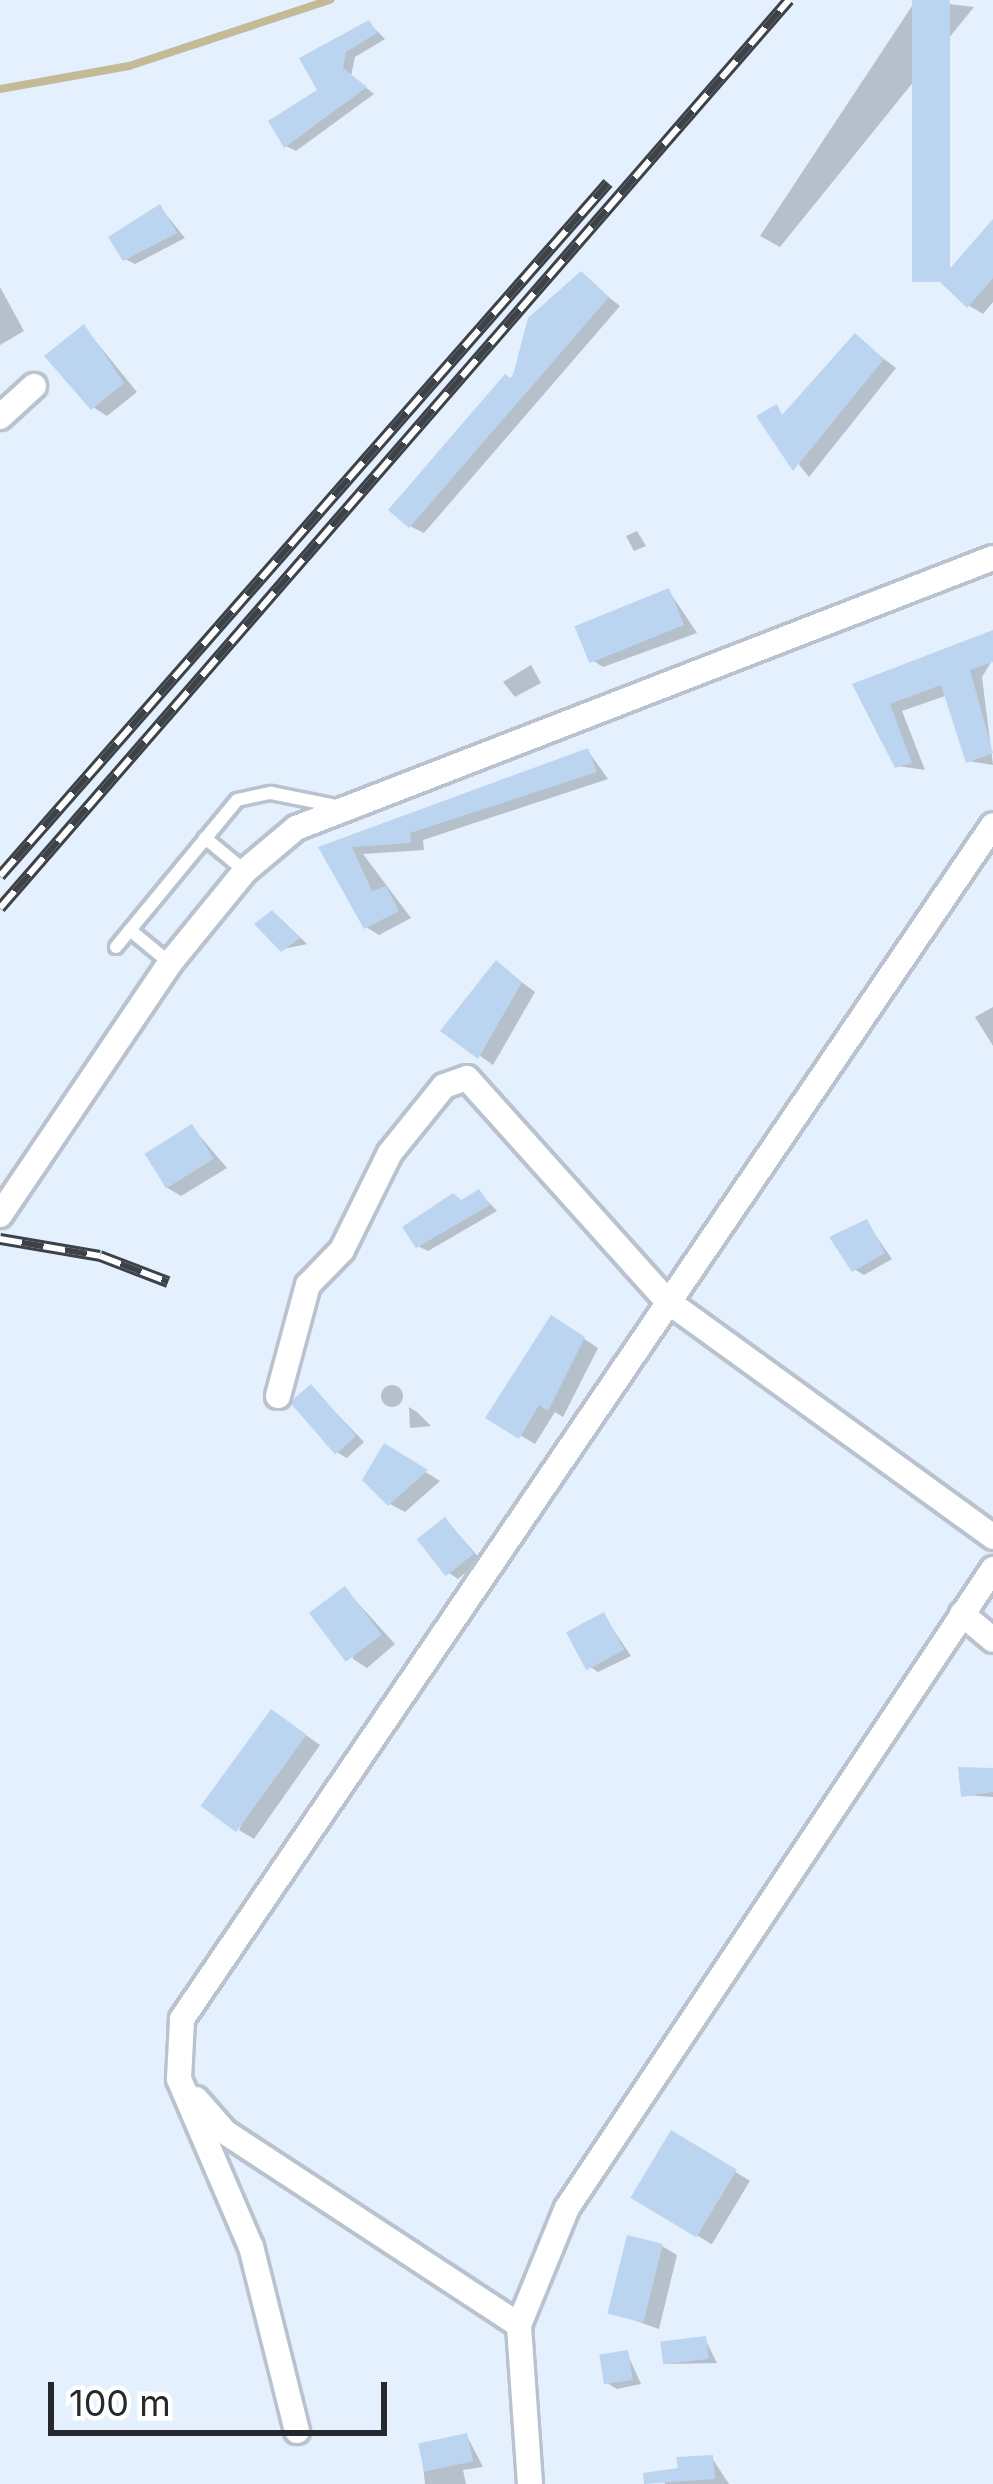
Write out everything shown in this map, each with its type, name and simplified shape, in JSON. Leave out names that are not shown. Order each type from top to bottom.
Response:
[{"type":"street","points":[[0,417],[34,386]]},
{"type":"street","points":[[0,1215],[170,963],[244,871],[337,807],[993,558]]},
{"type":"street","points":[[297,2431],[250,2247],[178,2079],[182,2019],[666,1300],[993,825]]},
{"type":"street","points":[[278,1396],[308,1285],[453,1078],[467,1078],[666,1300],[993,1537]]},
{"type":"street","points":[[530,2484],[519,2325],[567,2208],[993,1569]]},
{"type":"street","points":[[962,1614],[993,1640]]},
{"type":"street","points":[[178,2079],[225,2132],[519,2325]]},
{"type":"lane","points":[[116,946],[205,838],[250,793],[337,807]]},
{"type":"lane","points":[[205,838],[244,871]]},
{"type":"lane","points":[[130,930],[170,963]]},
{"type":"building","points":[[912,0],[950,0],[950,282],[912,282]]},
{"type":"building","points":[[369,20],[377,33],[346,52],[343,68],[367,87],[284,148],[268,121],[317,90],[299,58]]},
{"type":"building","points":[[160,204],[177,233],[123,261],[108,237]]},
{"type":"building","points":[[993,219],[993,278],[967,308],[939,281]]},
{"type":"building","points":[[581,271],[609,297],[409,528],[388,510],[505,374],[512,379],[528,318]]},
{"type":"building","points":[[84,324],[124,383],[91,410],[44,356]]},
{"type":"building","points":[[855,333],[884,359],[793,471],[756,416],[777,404],[782,415]]},
{"type":"building","points":[[669,588],[684,625],[589,663],[574,626]]},
{"type":"building","points":[[993,630],[993,662],[970,670],[993,753],[966,763],[941,685],[890,704],[912,763],[895,768],[852,684]]},
{"type":"building","points":[[588,748],[597,772],[410,833],[411,843],[352,847],[372,891],[386,886],[399,911],[364,929],[318,847]]},
{"type":"building","points":[[272,910],[300,938],[281,952],[254,924]]},
{"type":"building","points":[[496,960],[522,982],[478,1059],[440,1031]]},
{"type":"building","points":[[192,1124],[214,1159],[166,1188],[145,1154]]},
{"type":"building","points":[[479,1189],[490,1205],[416,1248],[402,1227],[453,1193],[461,1200]]},
{"type":"building","points":[[867,1219],[885,1253],[852,1272],[829,1237]]},
{"type":"building","points":[[551,1315],[585,1337],[548,1411],[539,1405],[519,1439],[485,1418]]},
{"type":"building","points":[[311,1384],[356,1436],[335,1454],[290,1402]]},
{"type":"building","points":[[384,1443],[428,1470],[388,1506],[362,1480]]},
{"type":"building","points":[[445,1517],[474,1554],[446,1576],[417,1539]]},
{"type":"building","points":[[345,1586],[382,1635],[346,1662],[309,1613]]},
{"type":"building","points":[[604,1612],[624,1650],[586,1670],[566,1632]]},
{"type":"building","points":[[271,1709],[307,1735],[236,1832],[200,1806]]},
{"type":"building","points":[[958,1767],[993,1768],[993,1792],[961,1797]]},
{"type":"building","points":[[671,2130],[737,2170],[696,2237],[630,2198]]},
{"type":"building","points":[[627,2235],[663,2244],[643,2323],[607,2314]]},
{"type":"building","points":[[706,2336],[709,2359],[663,2364],[660,2342]]},
{"type":"building","points":[[628,2350],[633,2380],[604,2384],[599,2355]]},
{"type":"building","points":[[467,2433],[473,2461],[424,2472],[418,2443]]},
{"type":"building","points":[[713,2455],[715,2479],[644,2484],[643,2473],[678,2468],[676,2457]]},
{"type":"waterway","points":[[0,89],[129,66],[330,0]]},
{"type":"railway","points":[[0,908],[789,0]]},
{"type":"railway","points":[[0,876],[608,183]]},
{"type":"railway","points":[[0,1239],[100,1256],[168,1282]]}]
